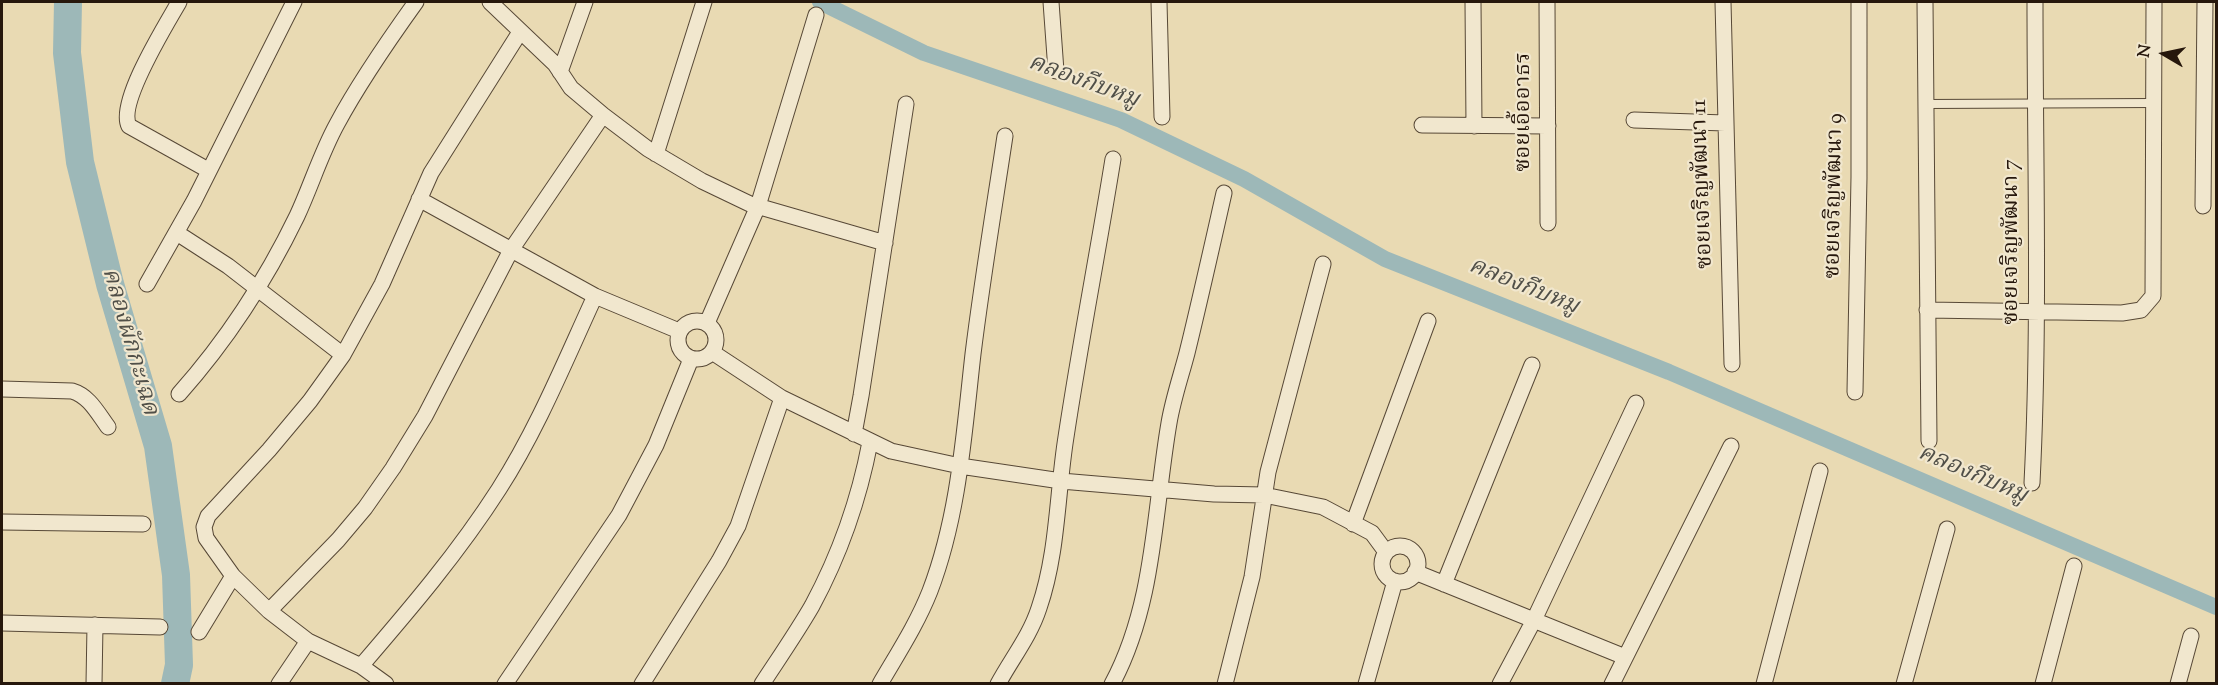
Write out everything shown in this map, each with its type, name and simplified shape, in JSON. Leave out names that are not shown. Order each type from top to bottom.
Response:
[{"type":"street","points":[[179,2],[139,76],[126,110],[127,121],[129,126],[208,170]]},
{"type":"street","points":[[147,285],[177,233],[294,2]]},
{"type":"street","points":[[179,394],[219,345],[273,264],[337,124],[377,57],[416,2]]},
{"type":"street","points":[[490,2],[560,72],[571,88],[656,154],[702,182],[758,206],[885,243]]},
{"type":"street","points":[[560,72],[585,2]]},
{"type":"street","points":[[656,154],[704,2]]},
{"type":"street","points":[[1051,2],[1056,71]]},
{"type":"street","points":[[1160,2],[1162,117]]},
{"type":"street","points":[[1473,2],[1474,126]]},
{"type":"street","name":"ซอยเอิ้ออาธร","points":[[1547,2],[1548,223]]},
{"type":"street","name":"ซอยเจริญพัฒนา 11","points":[[1722,2],[1732,364]]},
{"type":"street","name":"ซอยเจริญพัฒนา 9","points":[[1855,392],[1859,2]]},
{"type":"street","points":[[1925,2],[1929,441]]},
{"type":"street","name":"ซอยเจริญพัฒนา 7","points":[[2032,483],[2036,312],[2034,2]]},
{"type":"street","points":[[1927,310],[2122,314],[2141,310],[2153,296],[2154,2]]},
{"type":"street","points":[[2203,206],[2210,136],[2211,56],[2205,2]]},
{"type":"street","points":[[706,323],[758,206],[816,15]]},
{"type":"street","points":[[386,684],[361,666],[308,641],[269,611],[233,576],[206,538],[204,527],[208,516],[269,450],[310,401],[343,355],[382,284],[432,173],[520,32]]},
{"type":"street","points":[[854,434],[906,104]]},
{"type":"street","points":[[269,611],[338,540],[365,508],[393,468],[425,416],[511,250],[603,115]]},
{"type":"street","points":[[1634,120],[1725,123]]},
{"type":"street","points":[[1422,125],[1548,126]]},
{"type":"street","points":[[880,684],[915,624],[930,591],[944,548],[957,490],[975,337],[1005,136]]},
{"type":"street","points":[[998,684],[1028,634],[1039,607],[1051,554],[1065,439],[1113,159]]},
{"type":"street","points":[[1112,684],[1132,634],[1147,584],[1157,524],[1159,489],[1169,420],[1224,193]]},
{"type":"street","points":[[419,199],[595,296],[679,331]]},
{"type":"street","points":[[177,233],[228,266],[343,355]]},
{"type":"street","points":[[1225,684],[1252,577],[1263,495],[1323,264]]},
{"type":"street","points":[[361,666],[426,591],[500,488],[558,382],[595,296]]},
{"type":"street","points":[[699,320],[712,329],[716,336],[716,345],[712,352],[702,359],[691,359],[679,348],[677,339],[679,331],[691,321],[699,320]]},
{"type":"street","points":[[1353,524],[1428,321]]},
{"type":"street","points":[[712,352],[783,398],[891,451],[960,466],[1061,482],[1214,494],[1263,495],[1323,507],[1372,533],[1386,552]]},
{"type":"street","points":[[506,684],[619,514],[657,445],[691,359]]},
{"type":"street","points":[[1444,584],[1532,365]]},
{"type":"street","points":[[2,388],[65,390],[80,393],[108,426]]},
{"type":"street","points":[[642,684],[719,561],[738,526],[783,398]]},
{"type":"street","points":[[1500,684],[1534,620],[1636,403]]},
{"type":"street","points":[[762,684],[811,606],[840,549],[857,500],[870,442]]},
{"type":"street","points":[[1612,684],[1731,446]]},
{"type":"street","points":[[1764,684],[1820,471]]},
{"type":"street","points":[[2,522],[143,524]]},
{"type":"street","points":[[1904,684],[1947,529]]},
{"type":"street","points":[[1392,547],[1407,547],[1416,557],[1416,572],[1411,578],[1403,581],[1389,578],[1382,565],[1386,552],[1392,547]]},
{"type":"street","points":[[2043,684],[2074,566]]},
{"type":"street","points":[[1416,572],[1625,657]]},
{"type":"street","points":[[198,632],[233,576]]},
{"type":"street","points":[[1366,684],[1395,581]]},
{"type":"street","points":[[2,623],[160,627]]},
{"type":"street","points":[[94,684],[95,625]]},
{"type":"street","points":[[2178,684],[2191,636]]},
{"type":"street","points":[[279,684],[308,641]]},
{"type":"lane","points":[[1926,104],[2153,103]]},
{"type":"waterway","name":"คลองผักกะเฉด","points":[[68,2],[67,53],[80,162],[110,284],[158,446],[176,575],[179,665],[175,684]]},
{"type":"waterway","name":"คลองกีบหมู","points":[[820,2],[924,53],[1121,120],[1244,179],[1385,259],[1669,372],[2216,607]]}]
